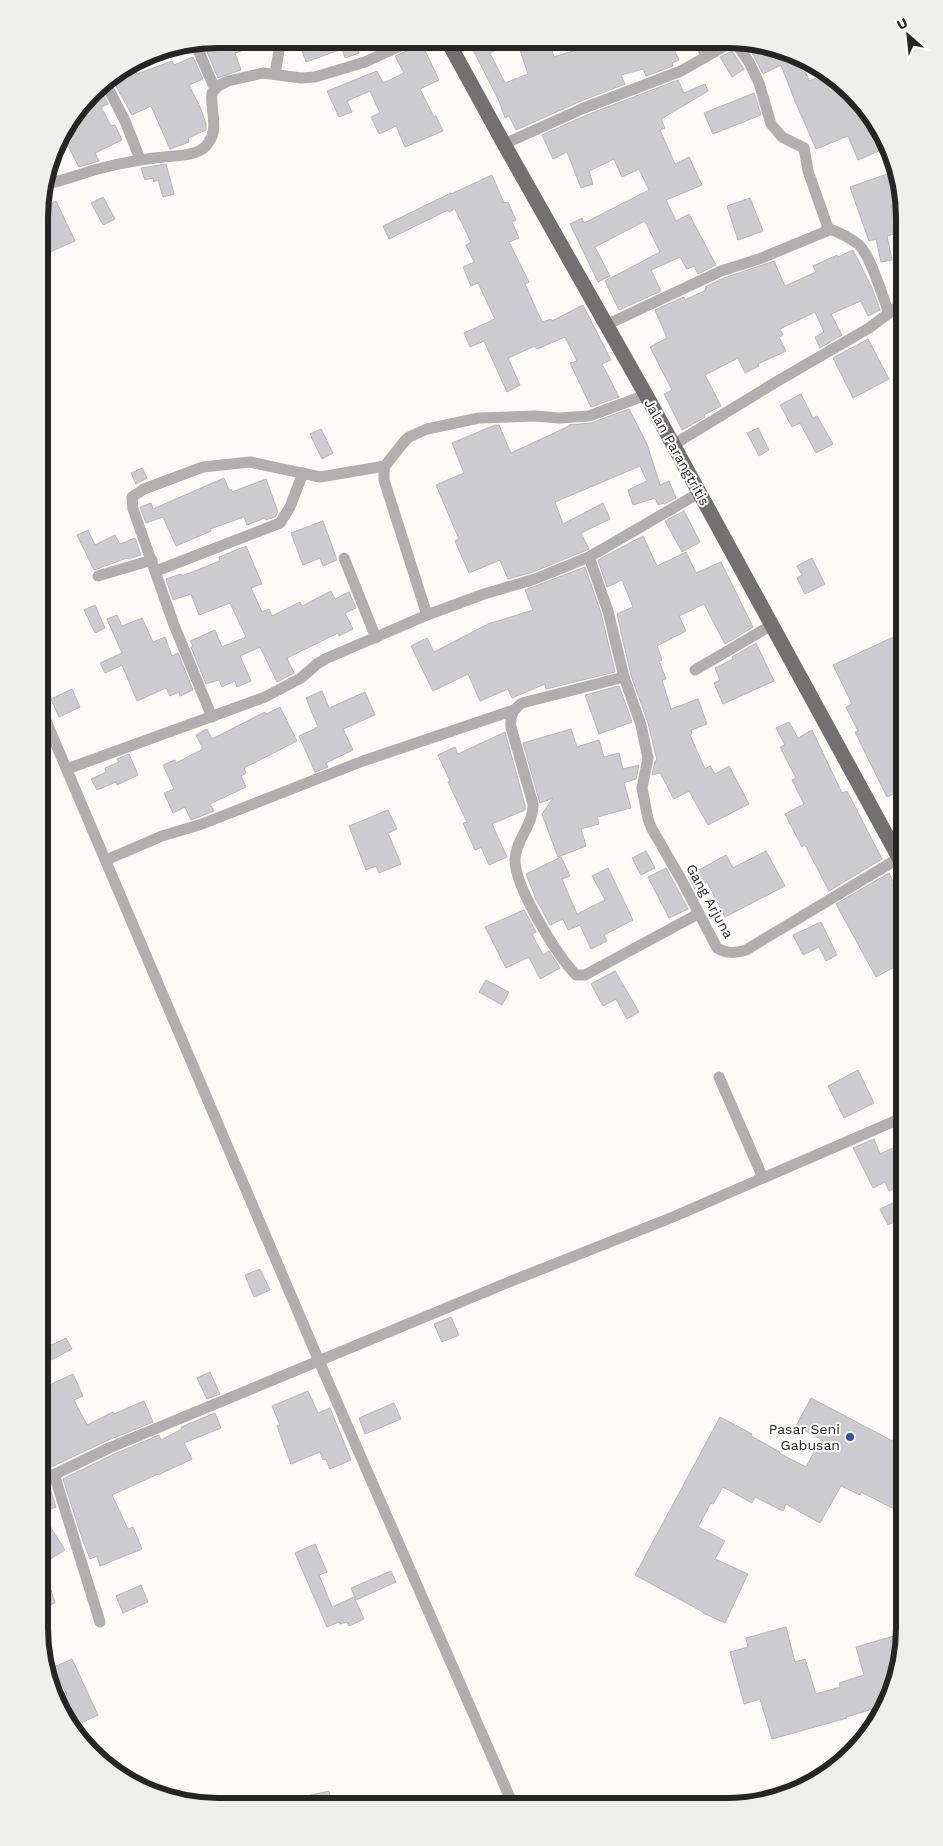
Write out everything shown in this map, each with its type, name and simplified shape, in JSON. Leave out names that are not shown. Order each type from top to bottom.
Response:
[{"type":"main road","name":"Jalan Parangtritis","points":[[451,48],[646,395],[896,850]]},
{"type":"street","points":[[275,74],[279,48]]},
{"type":"street","points":[[51,183],[140,159],[197,152],[208,144],[212,137],[214,126],[212,98],[215,89],[228,81],[263,73],[301,78],[315,77],[365,62],[396,48]]},
{"type":"street","points":[[702,48],[706,57]]},
{"type":"street","points":[[504,144],[584,108],[681,71],[723,48]]},
{"type":"street","points":[[198,49],[215,89]]},
{"type":"street","points":[[739,49],[759,83],[771,124],[782,137],[804,148],[808,170],[827,228],[860,246],[869,262],[889,313]]},
{"type":"street","points":[[108,88],[125,121],[140,159]]},
{"type":"street","points":[[606,325],[721,271],[822,234],[827,231],[827,228]]},
{"type":"street","points":[[672,445],[869,328],[896,308]]},
{"type":"street","points":[[427,615],[384,480],[386,466],[409,437],[427,429],[479,418],[589,416],[646,395]]},
{"type":"street","points":[[212,717],[174,625],[131,502],[132,497],[136,493],[203,468],[250,462],[320,477],[386,466]]},
{"type":"street","points":[[98,576],[154,566],[280,523],[290,507],[303,473]]},
{"type":"street","points":[[67,769],[212,717],[286,687],[302,678],[317,664],[427,615],[484,594],[535,579],[589,557],[699,492]]},
{"type":"street","points":[[589,557],[608,611],[624,677],[522,703],[514,710],[510,717],[511,727],[533,804],[533,813],[515,858],[516,869],[527,899],[549,940],[576,975],[585,975],[698,914]]},
{"type":"street","points":[[344,558],[376,638]]},
{"type":"street","points":[[695,670],[772,625]]},
{"type":"street","name":"Gang Arjuna","points":[[624,677],[642,725],[648,758],[642,788],[648,819],[717,948],[723,952],[735,953],[753,945],[896,866]]},
{"type":"street","points":[[106,860],[162,836],[202,824],[363,761],[514,710]]},
{"type":"street","points":[[48,725],[319,1361],[510,1798]]},
{"type":"street","points":[[719,1077],[763,1178]]},
{"type":"street","points":[[48,1477],[109,1448],[509,1282],[673,1217],[895,1121]]},
{"type":"street","points":[[48,1483],[100,1622]]},
{"type":"building","points":[[250,48],[235,53],[241,70],[218,78],[206,49]]},
{"type":"building","points":[[301,48],[357,48],[359,53],[345,58],[342,49],[306,62]]},
{"type":"building","points":[[414,48],[424,48],[439,80],[420,89],[443,131],[405,147],[396,126],[379,134],[371,117],[380,113],[370,91],[347,101],[352,112],[339,117],[327,91],[377,71],[383,83],[404,73],[395,56]]},
{"type":"building","points":[[472,48],[500,48],[490,53],[505,83],[528,74],[519,48],[551,48],[554,57],[576,50],[575,48],[674,48],[679,60],[672,63],[673,66],[646,76],[643,69],[621,75],[625,84],[516,130],[509,116],[505,118],[499,101]]},
{"type":"building","points":[[749,49],[780,57],[801,65],[804,67],[809,81],[820,76],[853,105],[865,121],[881,150],[858,160],[848,136],[816,149],[781,65],[763,74]]},
{"type":"building","points":[[732,51],[744,69],[732,77],[720,57]]},
{"type":"building","points":[[193,57],[203,79],[189,85],[201,109],[206,130],[188,138],[189,142],[170,149],[151,106],[132,115],[114,83],[135,70],[137,74],[172,61],[174,65]]},
{"type":"building","points":[[678,80],[684,93],[705,84],[708,91],[661,119],[665,128],[660,130],[675,164],[689,157],[702,185],[666,200],[676,221],[689,214],[716,265],[698,274],[694,266],[687,269],[680,257],[651,270],[661,291],[619,310],[605,281],[660,252],[645,221],[595,247],[610,276],[598,282],[570,224],[582,218],[584,223],[649,190],[639,169],[622,177],[614,159],[589,171],[593,184],[581,188],[567,152],[553,159],[542,135],[587,115]]},
{"type":"building","points":[[102,93],[108,104],[101,107],[111,126],[115,125],[122,140],[95,153],[99,161],[79,167],[68,146],[61,149],[76,123]]},
{"type":"building","points":[[754,93],[761,115],[713,134],[704,113]]},
{"type":"building","points":[[166,164],[174,194],[163,197],[158,180],[154,182],[153,178],[145,180],[141,168]]},
{"type":"building","points":[[890,173],[896,217],[896,233],[887,236],[892,260],[881,262],[876,239],[869,241],[850,187]]},
{"type":"building","points":[[492,175],[504,203],[508,202],[516,220],[512,222],[519,238],[509,242],[529,282],[525,284],[542,322],[551,319],[552,321],[583,305],[611,360],[602,364],[619,397],[591,407],[570,363],[577,361],[565,337],[537,349],[535,346],[508,358],[520,385],[507,392],[484,341],[470,347],[464,333],[495,319],[478,283],[471,286],[463,267],[474,262],[466,245],[471,242],[455,209],[449,212],[448,210],[389,239],[383,226]]},
{"type":"building","points":[[103,197],[115,219],[103,225],[91,203]]},
{"type":"building","points":[[750,198],[763,231],[738,240],[727,206]]},
{"type":"building","points":[[56,201],[75,241],[48,253],[48,206]]},
{"type":"building","points":[[853,250],[872,288],[880,310],[868,316],[861,301],[831,314],[842,335],[820,348],[815,337],[824,332],[815,312],[780,329],[783,335],[779,337],[786,351],[758,364],[759,366],[745,373],[738,358],[705,375],[721,406],[682,430],[664,394],[672,390],[650,347],[667,338],[655,310],[684,297],[685,300],[706,290],[705,287],[724,278],[774,261],[785,286],[816,272],[813,266]]},
{"type":"building","points":[[868,339],[889,379],[853,398],[833,358]]},
{"type":"building","points":[[801,394],[813,418],[817,416],[833,444],[816,453],[800,423],[792,427],[780,405]]},
{"type":"building","points":[[629,409],[647,444],[660,485],[669,481],[676,498],[658,505],[655,498],[633,505],[628,490],[647,481],[640,466],[555,502],[563,524],[603,503],[610,519],[581,533],[589,549],[533,572],[508,579],[500,560],[469,573],[455,541],[459,539],[436,485],[464,473],[452,443],[499,425],[511,453],[569,425],[591,423]]},
{"type":"building","points":[[758,428],[769,450],[759,456],[747,433]]},
{"type":"building","points":[[321,429],[333,453],[322,459],[310,434]]},
{"type":"building","points":[[142,468],[147,478],[136,484],[131,473]]},
{"type":"building","points":[[224,478],[229,490],[231,489],[232,492],[266,479],[278,512],[275,517],[266,520],[265,518],[247,525],[244,517],[210,529],[211,531],[176,546],[163,517],[146,523],[140,507],[151,503],[153,509]]},
{"type":"building","points":[[684,511],[700,542],[682,552],[665,521]]},
{"type":"building","points":[[323,521],[337,560],[323,566],[320,558],[303,565],[291,533]]},
{"type":"building","points":[[88,530],[95,545],[115,535],[120,544],[135,538],[141,555],[94,570],[77,535]]},
{"type":"building","points":[[643,536],[657,566],[686,552],[696,573],[721,562],[753,627],[725,644],[704,604],[679,616],[686,631],[657,646],[662,660],[659,661],[666,679],[662,680],[671,709],[698,699],[707,724],[691,730],[692,734],[690,735],[705,769],[710,766],[715,774],[729,766],[749,804],[708,825],[689,791],[674,799],[660,773],[652,775],[655,761],[657,760],[648,723],[631,675],[617,614],[633,607],[622,580],[607,587],[598,560]]},
{"type":"building","points":[[246,546],[262,584],[251,588],[262,612],[269,609],[272,616],[300,602],[302,606],[331,591],[335,599],[349,592],[356,608],[345,613],[353,629],[339,636],[338,633],[287,658],[294,673],[277,682],[260,647],[240,656],[251,681],[237,687],[235,681],[222,687],[219,680],[206,684],[190,641],[215,630],[222,647],[246,637],[230,603],[199,615],[191,594],[173,600],[166,579],[181,574],[182,576],[220,561],[219,557]]},
{"type":"building","points":[[812,558],[825,584],[805,594],[797,578],[802,575],[797,566]]},
{"type":"building","points":[[585,567],[601,613],[615,672],[546,689],[545,684],[512,698],[508,689],[480,701],[468,674],[433,691],[411,646],[427,638],[434,652],[488,624],[533,610],[525,590]]},
{"type":"building","points":[[95,605],[105,628],[95,633],[84,610]]},
{"type":"building","points":[[117,615],[122,626],[142,618],[153,642],[165,637],[172,656],[178,653],[193,690],[180,696],[179,692],[170,696],[166,688],[137,701],[122,665],[105,673],[100,663],[122,653],[107,619]]},
{"type":"building","points":[[896,636],[896,793],[887,797],[855,732],[858,731],[846,707],[852,704],[833,665]]},
{"type":"building","points":[[756,643],[774,681],[723,704],[714,683],[720,680],[715,668],[733,659],[732,657]]},
{"type":"building","points":[[619,686],[632,722],[599,734],[585,695]]},
{"type":"building","points":[[72,689],[80,707],[59,717],[51,699]]},
{"type":"building","points":[[322,691],[329,708],[365,692],[375,715],[343,729],[353,750],[326,763],[328,767],[315,772],[299,736],[318,727],[306,698]]},
{"type":"building","points":[[280,707],[297,741],[244,768],[246,773],[241,776],[246,787],[210,804],[214,811],[191,820],[185,807],[173,813],[164,793],[174,789],[163,765],[175,760],[176,763],[203,749],[196,735],[207,729],[212,739],[265,712],[266,714]]},
{"type":"building","points":[[789,722],[798,738],[812,730],[842,793],[847,791],[882,859],[829,891],[805,845],[802,847],[785,814],[804,804],[792,780],[796,778],[780,747],[785,745],[776,728]]},
{"type":"building","points":[[571,729],[577,747],[599,740],[604,757],[619,753],[623,769],[639,765],[636,779],[624,783],[631,808],[597,817],[599,824],[581,829],[586,846],[558,857],[542,814],[553,798],[540,803],[523,743]]},
{"type":"building","points":[[505,732],[525,810],[492,824],[507,857],[489,865],[481,847],[475,850],[463,823],[467,822],[448,782],[450,781],[438,755],[455,747],[458,754]]},
{"type":"building","points":[[129,754],[138,775],[117,785],[116,782],[97,790],[91,779],[106,772],[105,768],[119,762],[117,759]]},
{"type":"building","points":[[388,810],[397,829],[388,833],[401,864],[379,873],[376,866],[366,870],[349,826]]},
{"type":"building","points":[[646,851],[655,868],[641,875],[632,858]]},
{"type":"building","points":[[766,851],[785,886],[725,917],[707,882],[695,889],[688,876],[726,855],[733,868]]},
{"type":"building","points":[[561,857],[570,876],[562,879],[577,914],[605,900],[592,876],[608,868],[633,920],[604,935],[607,941],[591,949],[580,925],[568,930],[563,919],[550,925],[536,899],[526,874]]},
{"type":"building","points":[[666,868],[688,909],[669,918],[648,877]]},
{"type":"building","points":[[889,873],[896,891],[895,967],[876,977],[836,904]]},
{"type":"building","points":[[524,910],[536,932],[532,934],[543,955],[549,951],[560,968],[540,979],[529,957],[506,968],[485,927]]},
{"type":"building","points":[[821,922],[837,955],[826,961],[819,947],[803,955],[793,935]]},
{"type":"building","points":[[615,971],[639,1012],[627,1019],[616,999],[603,1006],[591,984]]},
{"type":"building","points":[[486,980],[509,992],[502,1005],[479,992]]},
{"type":"building","points":[[858,1070],[874,1103],[844,1118],[828,1086]]},
{"type":"building","points":[[874,1139],[880,1154],[895,1147],[895,1188],[889,1191],[885,1182],[873,1188],[853,1148]]},
{"type":"building","points":[[895,1202],[895,1221],[888,1225],[880,1209]]},
{"type":"building","points":[[260,1269],[270,1290],[254,1297],[245,1275]]},
{"type":"building","points":[[451,1317],[459,1335],[442,1342],[434,1324]]},
{"type":"building","points":[[66,1338],[72,1349],[51,1360],[48,1354],[48,1347]]},
{"type":"building","points":[[210,1372],[220,1394],[207,1399],[197,1378]]},
{"type":"building","points":[[73,1374],[83,1396],[74,1400],[87,1425],[113,1412],[114,1414],[144,1401],[153,1422],[106,1441],[49,1468],[48,1386]]},
{"type":"building","points":[[308,1391],[318,1413],[330,1408],[351,1460],[330,1469],[326,1459],[323,1460],[320,1452],[291,1464],[277,1426],[280,1425],[272,1406]]},
{"type":"building","points":[[811,1398],[895,1442],[895,1509],[861,1492],[860,1495],[841,1486],[820,1523],[786,1504],[783,1511],[755,1497],[752,1503],[723,1487],[713,1504],[711,1503],[698,1527],[725,1541],[715,1559],[748,1574],[725,1623],[703,1613],[635,1575],[720,1417],[806,1467],[821,1439],[796,1426]]},
{"type":"building","points":[[394,1403],[401,1419],[365,1434],[359,1418]]},
{"type":"building","points":[[215,1413],[221,1428],[184,1443],[192,1459],[112,1495],[128,1529],[133,1527],[142,1549],[100,1566],[97,1556],[90,1559],[63,1479],[159,1435],[161,1440],[182,1429],[181,1427]]},
{"type":"building","points":[[50,1488],[56,1507],[48,1510],[48,1489]]},
{"type":"building","points":[[48,1523],[65,1550],[48,1560]]},
{"type":"building","points":[[315,1544],[327,1572],[319,1575],[332,1607],[354,1597],[364,1619],[349,1626],[347,1622],[340,1624],[339,1622],[327,1627],[295,1553]]},
{"type":"building","points":[[391,1571],[396,1582],[356,1600],[351,1588]]},
{"type":"building","points":[[48,1584],[55,1603],[48,1606]]},
{"type":"building","points":[[141,1585],[148,1602],[123,1613],[116,1596]]},
{"type":"building","points":[[786,1627],[795,1662],[805,1659],[816,1694],[840,1687],[839,1683],[864,1675],[856,1647],[895,1636],[892,1662],[883,1694],[876,1708],[772,1739],[760,1699],[744,1704],[730,1652],[748,1647],[746,1638]]},
{"type":"building","points":[[72,1659],[98,1715],[77,1725],[64,1702],[63,1698],[67,1695],[54,1667]]},
{"type":"building","points":[[329,1791],[330,1798],[298,1798]]},
{"type":"place","name":"Pasar Seni Gabusan","points":[[850,1437]]}]
